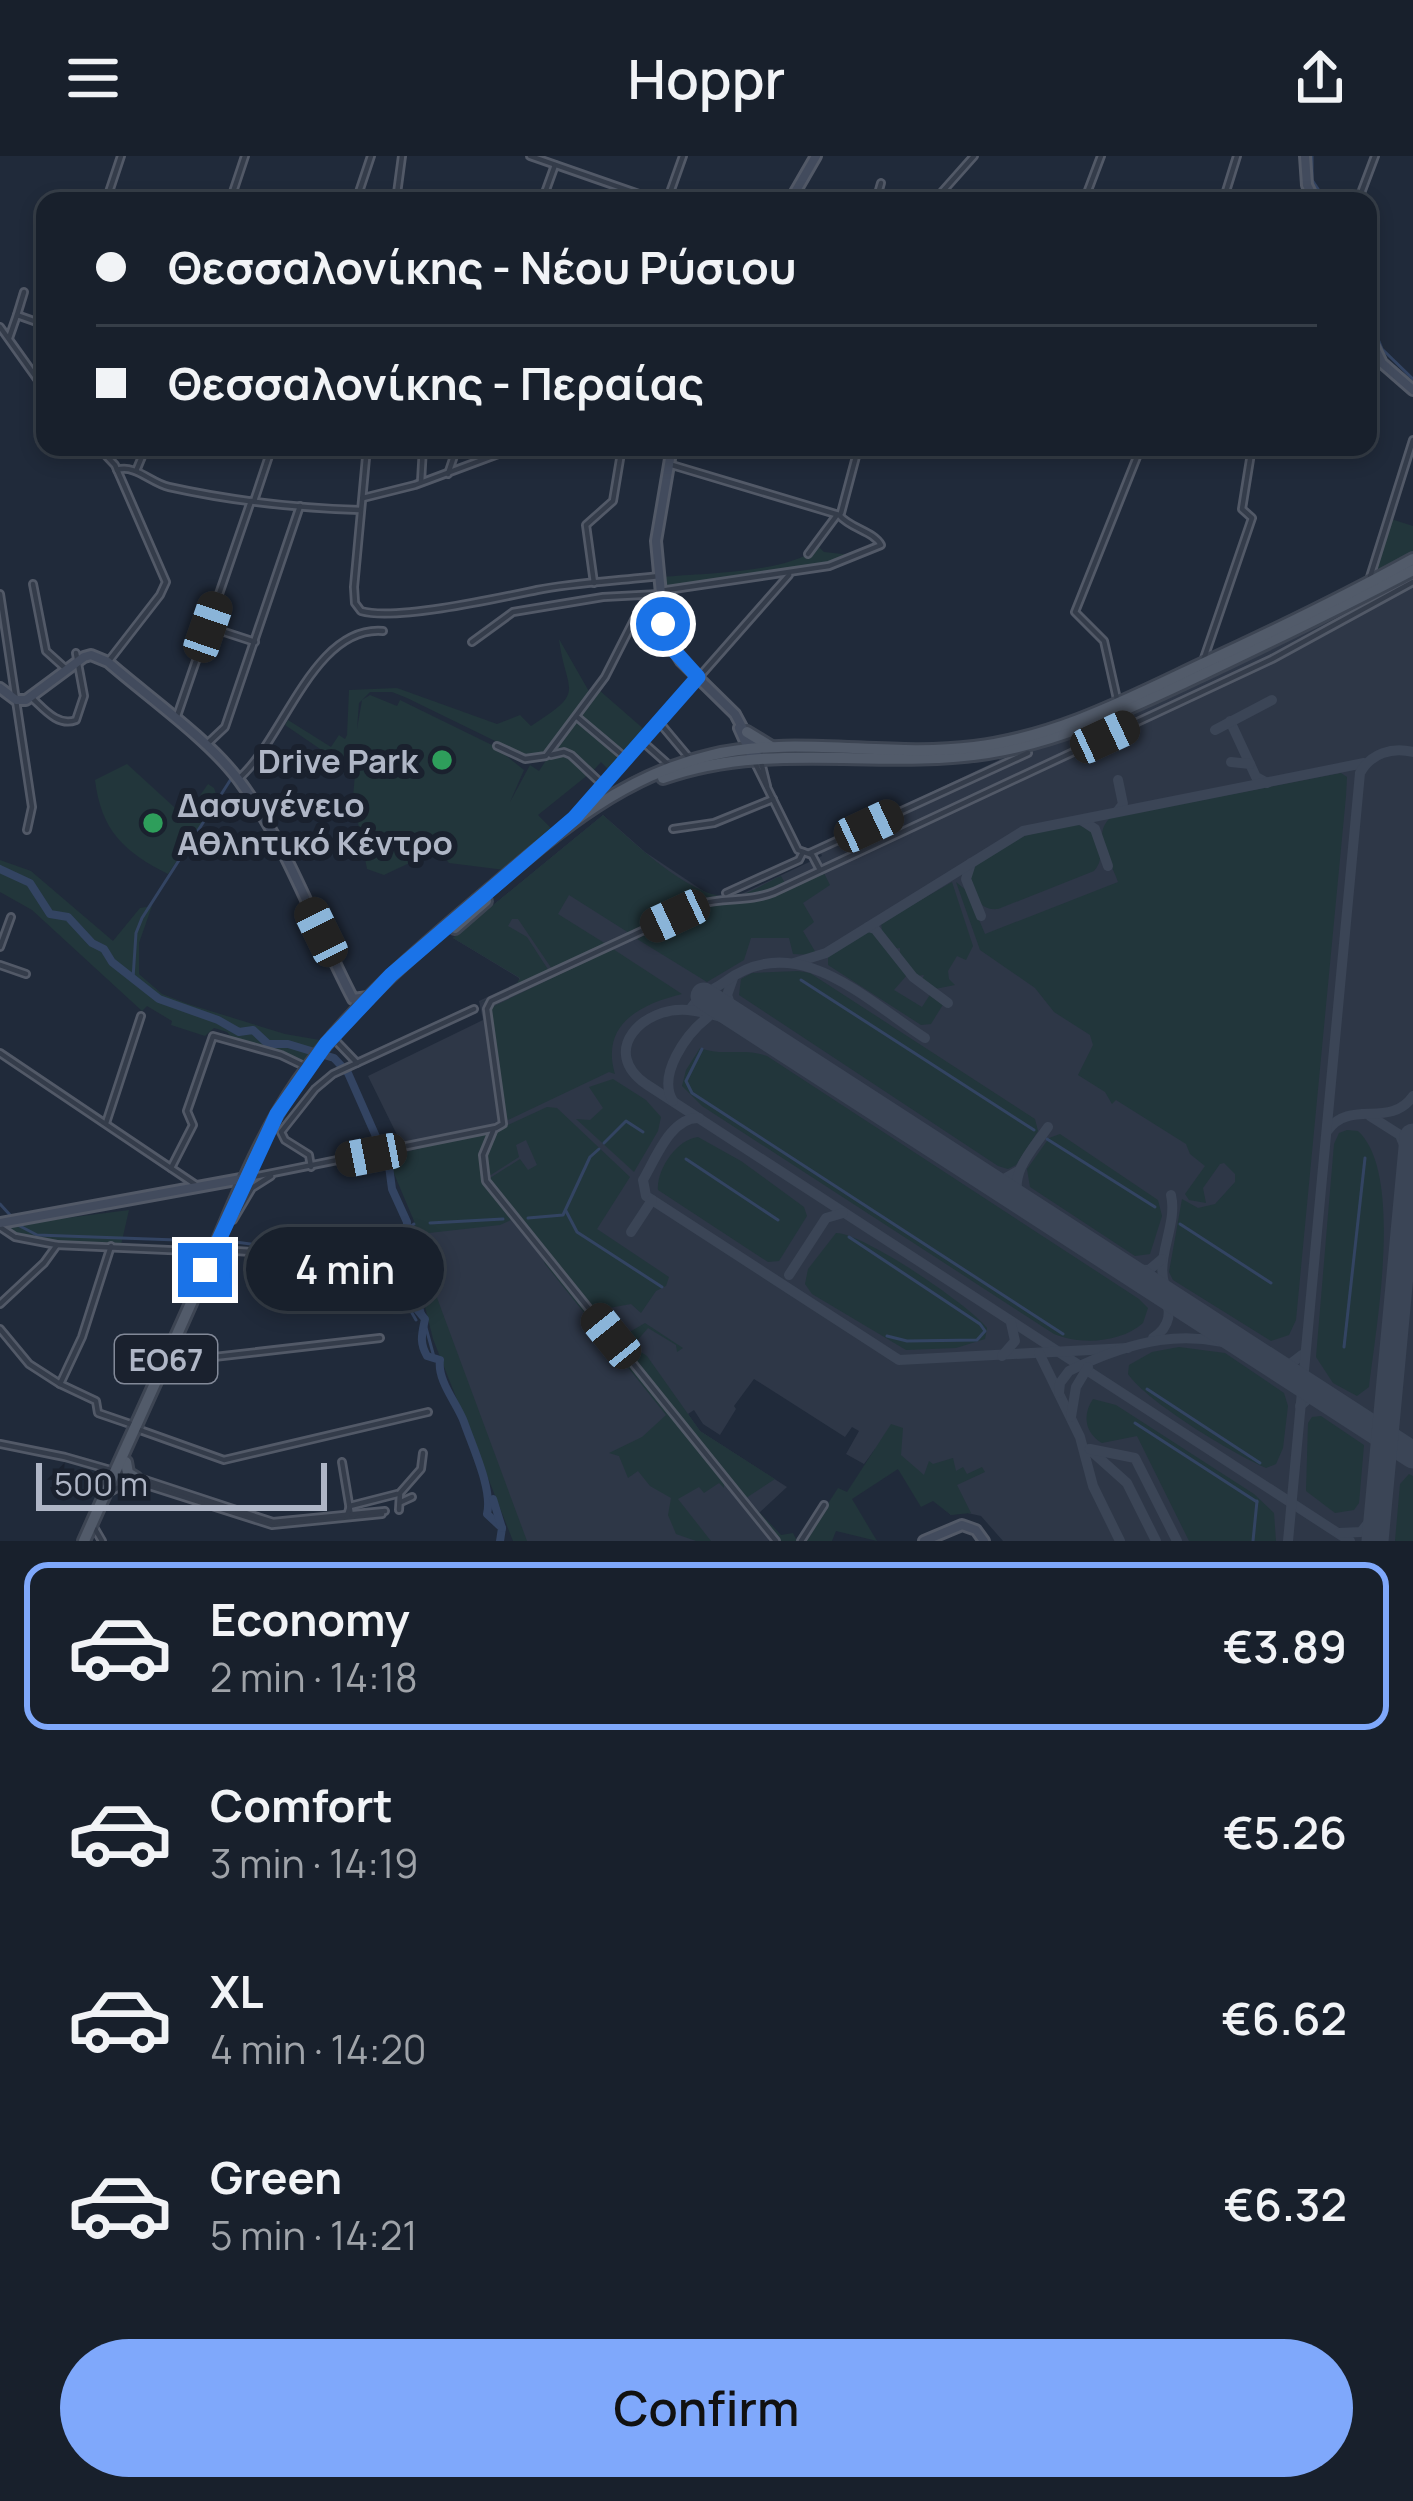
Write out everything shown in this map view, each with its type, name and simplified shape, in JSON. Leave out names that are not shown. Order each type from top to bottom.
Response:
[{"type":"main road","points":[[753,752],[773,747],[919,750],[1004,742],[1086,718],[1413,559]]},
{"type":"main road","points":[[753,752],[955,757],[1052,738],[1148,700],[1346,607],[1413,570]]},
{"type":"main road","points":[[747,732],[773,747]]},
{"type":"main road","name":"ΕΟ67","points":[[331,1044],[353,1006],[574,818],[671,767],[753,752]]},
{"type":"main road","name":"ΕΟ67","points":[[89,1537],[221,1240],[286,1107],[312,1065],[411,966],[567,832],[636,789],[753,752]]},
{"type":"main road","name":"ΕΟ67","points":[[138,1428],[221,1240],[253,1180]]},
{"type":"main road","points":[[119,1471],[136,1480]]},
{"type":"main road","name":"ΕΟ67","points":[[89,1537],[119,1471]]},
{"type":"street","points":[[109,192],[122,156]]},
{"type":"street","points":[[233,192],[245,156]]},
{"type":"street","points":[[359,192],[371,156]]},
{"type":"street","points":[[397,192],[402,156]]},
{"type":"street","points":[[530,156],[638,192]]},
{"type":"street","points":[[667,192],[682,156]]},
{"type":"street","points":[[795,192],[812,156]]},
{"type":"street","points":[[942,192],[974,156]]},
{"type":"street","points":[[1087,192],[1101,156]]},
{"type":"street","points":[[1226,192],[1237,156]]},
{"type":"street","points":[[1305,156],[1311,192]]},
{"type":"street","points":[[1361,192],[1375,156]]},
{"type":"street","points":[[545,192],[555,162]]},
{"type":"street","points":[[878,192],[881,183]]},
{"type":"street","points":[[24,292],[17,315],[3,334],[36,378]]},
{"type":"street","points":[[17,315],[36,322]]},
{"type":"street","points":[[1377,353],[1413,390]]},
{"type":"street","points":[[1372,582],[1370,572],[1413,440]]},
{"type":"street","points":[[105,456],[117,470],[166,581],[109,662]]},
{"type":"street","points":[[136,471],[142,456]]},
{"type":"street","points":[[175,721],[269,456]]},
{"type":"street","points":[[366,456],[354,599],[368,613],[514,598],[541,589],[594,583],[659,586]]},
{"type":"street","points":[[421,482],[422,456]]},
{"type":"street","points":[[448,474],[454,456]]},
{"type":"street","points":[[362,499],[494,456]]},
{"type":"street","points":[[594,583],[586,524],[613,501],[620,456]]},
{"type":"street","points":[[670,456],[658,518],[659,586],[670,646],[747,732],[767,786]]},
{"type":"street","points":[[808,554],[838,515],[855,456]]},
{"type":"street","points":[[1117,699],[1104,641],[1075,612],[1138,456]]},
{"type":"street","points":[[1202,664],[1252,518],[1242,509],[1251,456]]},
{"type":"street","points":[[472,642],[513,612],[659,586],[790,573],[844,563],[881,545],[838,515],[668,464]]},
{"type":"street","points":[[117,470],[126,467],[167,487],[252,501],[360,510]]},
{"type":"street","points":[[206,746],[225,727],[300,506]]},
{"type":"street","points":[[574,818],[790,573]]},
{"type":"street","points":[[385,1297],[322,1262],[221,1240],[57,1245],[15,1237],[2,1224],[253,1180],[496,1128],[503,1124],[487,1009],[491,1001],[700,904],[760,897],[823,869],[1272,659],[1413,582]]},
{"type":"street","points":[[33,584],[46,651],[66,669]]},
{"type":"street","points":[[0,594],[32,807],[27,830]]},
{"type":"street","points":[[546,756],[598,686],[635,618],[662,616]]},
{"type":"street","points":[[208,627],[255,641]]},
{"type":"street","points":[[238,779],[326,656],[359,634],[383,631]]},
{"type":"street","points":[[0,688],[16,700],[32,698],[76,657],[91,655],[109,662],[206,746],[238,779],[287,862],[353,1006]]},
{"type":"street","points":[[32,698],[56,719],[76,720],[83,696],[76,657]]},
{"type":"street","points":[[731,710],[773,799],[823,869]]},
{"type":"street","points":[[576,716],[628,760]]},
{"type":"street","points":[[659,722],[691,761]]},
{"type":"street","points":[[643,742],[671,767]]},
{"type":"street","points":[[496,746],[525,759],[564,752],[604,786]]},
{"type":"street","points":[[726,893],[1028,753]]},
{"type":"street","points":[[721,762],[740,763],[759,772]]},
{"type":"street","points":[[967,782],[975,798]]},
{"type":"street","points":[[673,829],[714,824],[773,799]]},
{"type":"street","points":[[0,947],[11,917]]},
{"type":"street","points":[[0,965],[26,974]]},
{"type":"street","points":[[320,1165],[317,1156],[285,1140],[281,1132],[315,1089],[333,1074],[474,1009]]},
{"type":"street","points":[[106,1123],[141,1016]]},
{"type":"street","points":[[171,1168],[193,1125],[187,1111],[213,1036],[312,1065]]},
{"type":"street","points":[[331,1044],[353,1065]]},
{"type":"street","points":[[0,1053],[200,1187]]},
{"type":"street","points":[[496,1128],[483,1155],[486,1181],[776,1541]]},
{"type":"street","points":[[309,1155],[311,1166]]},
{"type":"street","points":[[0,1304],[57,1245]]},
{"type":"street","points":[[60,1384],[82,1337],[111,1246]]},
{"type":"street","points":[[0,1330],[29,1364],[96,1401],[98,1413],[224,1460],[428,1412]]},
{"type":"street","points":[[170,1362],[380,1338]]},
{"type":"street","points":[[0,1444],[119,1471]]},
{"type":"street","points":[[350,1506],[400,1493],[421,1469],[423,1453]]},
{"type":"street","points":[[342,1462],[349,1516]]},
{"type":"street","points":[[112,1491],[136,1480],[264,1520],[293,1522],[385,1511],[381,1516],[281,1526],[136,1480]]},
{"type":"street","points":[[400,1493],[400,1506],[412,1497]]},
{"type":"street","points":[[801,1541],[824,1504]]},
{"type":"street","points":[[924,1541],[962,1525],[976,1529],[984,1541]]},
{"type":"street","points":[[281,1526],[281,1541]]},
{"type":"street","points":[[89,1537],[102,1541]]},
{"type":"shaded area","points":[[1413,576],[1413,1541],[1003,1541],[981,1516],[951,1515],[875,1449],[864,1464],[846,1454],[859,1431],[852,1427],[845,1437],[754,1379],[720,1435],[703,1424],[694,1410],[688,1414],[700,1431],[787,1487],[759,1513],[769,1541],[525,1541],[435,1295],[399,1139],[368,1076],[483,1020],[479,1001],[519,982],[453,938],[603,815],[645,852],[708,894],[735,897],[822,856],[818,846],[1000,756],[1053,744],[1107,724]]},
{"type":"green space","points":[[1388,518],[1413,526],[1413,555],[1368,580]]},
{"type":"green space","points":[[818,546],[824,552],[851,555],[848,560],[664,586],[663,577],[769,567]]},
{"type":"green space","points":[[559,639],[591,695],[580,713],[599,690],[646,731],[626,755],[577,713],[550,750],[528,757],[392,692],[370,692],[362,700],[370,695],[397,706],[400,700],[494,746],[524,770],[510,802],[530,765],[539,771],[549,756],[570,755],[589,774],[538,815],[551,828],[505,870],[449,863],[442,855],[420,858],[384,875],[367,869],[353,797],[355,774],[333,758],[323,769],[318,766],[326,753],[285,725],[288,720],[331,747],[339,735],[345,739],[347,735],[349,690],[397,688],[497,724],[520,715],[531,726],[567,697]]},
{"type":"green space","points":[[578,717],[624,758],[611,772],[601,762],[592,772],[565,750],[552,753]]},
{"type":"green space","name":"Δασυγένειο Αθλητικό Κέντρο","points":[[127,764],[185,817],[208,784],[214,788],[218,800],[168,874],[127,848],[103,813],[95,780]]},
{"type":"green space","points":[[1341,773],[1347,777],[1346,796],[1296,1320],[1289,1335],[1271,1341],[1173,1280],[1169,1272],[1182,1199],[1198,1208],[1215,1204],[1235,1182],[1235,1174],[1220,1164],[1203,1188],[1206,1203],[1189,1200],[1185,1194],[1205,1166],[1186,1144],[1116,1100],[1112,1104],[1105,1092],[1078,1075],[1093,1045],[1090,1035],[1054,1012],[1035,988],[980,950],[956,882],[967,891],[985,934],[1118,882],[1102,841],[1110,818]]},
{"type":"green space","points":[[603,815],[666,869],[704,891],[738,896],[781,876],[786,885],[742,898],[710,898],[629,933],[569,895],[558,914],[606,944],[552,969],[518,919],[512,919],[508,926],[527,937],[549,971],[480,1003],[520,978],[453,938]]},
{"type":"green space","points":[[1075,824],[1092,830],[1097,841],[1100,856],[1094,871],[998,909],[978,900],[969,878],[986,855],[1014,840]]},
{"type":"green space","points":[[0,860],[31,871],[113,941],[140,908],[152,906],[139,943],[139,974],[162,994],[285,1034],[320,1040],[303,1061],[233,1039],[214,1028],[205,1036],[171,1025],[172,1021],[147,1006],[142,1011],[32,910],[0,892]]},
{"type":"green space","points":[[823,871],[830,885],[803,903],[814,922],[803,931],[813,955],[793,954],[789,938],[751,938],[744,960],[707,982],[637,939],[712,903],[755,901]]},
{"type":"green space","points":[[952,882],[973,946],[966,960],[957,956],[948,971],[955,985],[935,989],[900,958],[900,948],[892,949],[883,937],[881,923]]},
{"type":"green space","points":[[871,929],[908,974],[894,990],[922,1007],[931,993],[944,1003],[931,1024],[921,1025],[828,965],[828,956]]},
{"type":"green space","points":[[613,949],[682,994],[639,1011],[619,1029],[613,1042],[615,1074],[609,1072],[504,1118],[490,1008]]},
{"type":"green space","points":[[752,973],[810,973],[1035,1119],[1038,1131],[1016,1165],[998,1166],[739,995],[741,979]]},
{"type":"green space","points":[[700,1048],[767,1056],[1139,1299],[1148,1308],[1143,1323],[1123,1335],[1100,1340],[1054,1334],[702,1106],[682,1086]]},
{"type":"green space","points":[[613,1079],[646,1100],[661,1117],[634,1172],[576,1119],[590,1120],[603,1108],[589,1087]]},
{"type":"green space","points":[[547,1107],[557,1108],[630,1177],[597,1229],[669,1277],[641,1313],[631,1304],[593,1311],[487,1180],[520,1159],[528,1170],[537,1165],[526,1140],[516,1145],[519,1157],[486,1178],[484,1157],[495,1131]]},
{"type":"green space","points":[[486,1131],[482,1171],[511,1220],[429,1233],[436,1295],[527,1541],[513,1541],[433,1339],[416,1270],[414,1221],[387,1157]]},
{"type":"green space","points":[[1358,1131],[1372,1152],[1384,1215],[1381,1291],[1369,1387],[1357,1396],[1333,1383],[1316,1357],[1334,1144],[1339,1133]]},
{"type":"green space","points":[[1060,1134],[1158,1200],[1162,1216],[1150,1254],[1135,1256],[1030,1187],[1027,1169],[1049,1138]]},
{"type":"green space","points":[[698,1137],[741,1161],[804,1207],[807,1216],[779,1261],[768,1262],[658,1190],[669,1157]]},
{"type":"green space","points":[[129,1210],[121,1245],[41,1242],[4,1226]]},
{"type":"green space","points":[[836,1233],[868,1244],[938,1287],[987,1328],[985,1339],[956,1348],[906,1350],[812,1294],[805,1284],[808,1269]]},
{"type":"green space","points":[[541,1253],[724,1480],[724,1488],[719,1483],[704,1493],[699,1487],[678,1499],[711,1541],[676,1534],[668,1515],[671,1498],[650,1486],[638,1471],[628,1478],[619,1456],[609,1453],[642,1437],[666,1415]]},
{"type":"green space","points":[[645,1323],[683,1348],[677,1352],[676,1345],[648,1328],[636,1342],[638,1350],[700,1431],[775,1479],[746,1498],[781,1535],[793,1533],[797,1541],[777,1541],[616,1340]]},
{"type":"green space","points":[[1179,1347],[1225,1353],[1284,1393],[1288,1406],[1283,1448],[1276,1464],[1266,1468],[1213,1439],[1153,1399],[1128,1374],[1129,1365],[1152,1352]]},
{"type":"green space","points":[[1093,1399],[1116,1405],[1254,1494],[1274,1513],[1276,1541],[1189,1541],[1137,1436],[1102,1443],[1092,1434],[1087,1417]]},
{"type":"green space","points":[[1321,1416],[1364,1445],[1359,1503],[1354,1510],[1335,1513],[1306,1491],[1308,1423]]},
{"type":"green space","points":[[891,1424],[903,1428],[901,1455],[924,1475],[929,1461],[953,1458],[956,1471],[963,1467],[967,1474],[982,1467],[985,1472],[957,1485],[971,1513],[951,1515],[933,1501],[921,1507],[898,1469],[852,1499],[877,1541],[836,1531],[832,1541],[804,1541],[838,1488],[847,1492]]},
{"type":"green space","points":[[1409,1474],[1413,1476],[1413,1541],[1395,1541],[1400,1484]]},
{"type":"waterway","points":[[1312,156],[1312,180],[1320,192]]},
{"type":"waterway","points":[[1377,336],[1382,349],[1413,379]]},
{"type":"waterway","points":[[133,978],[136,933],[142,918],[231,779]]},
{"type":"waterway","points":[[0,869],[30,883],[50,914],[68,917],[112,962],[159,999],[239,1032],[253,1030],[268,1044],[288,1044],[334,1058],[348,1073],[389,1166],[392,1189],[407,1222],[406,1288],[409,1300],[425,1319],[423,1346],[427,1356],[440,1360],[444,1384],[481,1469],[487,1514],[502,1528],[500,1541]]},
{"type":"waterway","points":[[801,980],[1034,1130]]},
{"type":"waterway","points":[[702,1049],[686,1081],[692,1093],[1063,1334]]},
{"type":"waterway","points":[[604,1143],[626,1121],[643,1132]]},
{"type":"waterway","points":[[1047,1139],[1155,1207]]},
{"type":"waterway","points":[[528,1218],[563,1215],[590,1157],[599,1149]]},
{"type":"waterway","points":[[1344,1347],[1365,1158]]},
{"type":"waterway","points":[[686,1159],[778,1220]]},
{"type":"waterway","points":[[0,1204],[11,1216]]},
{"type":"waterway","points":[[566,1211],[577,1232],[662,1287]]},
{"type":"waterway","points":[[430,1223],[503,1219]]},
{"type":"waterway","points":[[16,1224],[37,1235],[205,1241]]},
{"type":"waterway","points":[[408,1228],[414,1224]]},
{"type":"waterway","points":[[1180,1224],[1271,1283]]},
{"type":"waterway","points":[[849,1237],[985,1331],[977,1340],[907,1341],[887,1336]]},
{"type":"waterway","points":[[228,1241],[318,1253],[363,1274],[369,1271],[393,1295],[404,1299],[416,1320]]},
{"type":"waterway","points":[[407,1258],[425,1319]]},
{"type":"waterway","points":[[425,1324],[434,1357]]},
{"type":"waterway","points":[[1147,1389],[1260,1463]]},
{"type":"waterway","points":[[1135,1423],[1257,1502]]},
{"type":"waterway","points":[[493,1499],[502,1528]]},
{"type":"waterway","points":[[1253,1541],[1257,1501]]},
{"type":"taxiway","points":[[1215,730],[1272,700]]},
{"type":"taxiway","points":[[1230,721],[1256,777],[1267,783]]},
{"type":"taxiway","points":[[1288,1541],[1360,773],[1383,753],[1413,752]]},
{"type":"taxiway","points":[[1231,762],[1250,764]]},
{"type":"taxiway","points":[[794,963],[826,953],[1023,831],[1364,763]]},
{"type":"taxiway","points":[[1117,812],[1123,804],[1118,780]]},
{"type":"taxiway","points":[[1083,821],[1095,829],[1108,866]]},
{"type":"taxiway","points":[[971,863],[966,879],[981,916]]},
{"type":"taxiway","points":[[868,927],[875,929],[913,977],[948,1003]]},
{"type":"taxiway","points":[[690,1010],[726,981],[752,967],[779,962],[830,975],[925,1038]]},
{"type":"taxiway","points":[[733,978],[727,995],[734,1015]]},
{"type":"taxiway","points":[[761,1032],[706,1013],[671,1011],[656,1015],[632,1033],[626,1058],[646,1084],[1350,1541]]},
{"type":"taxiway","points":[[673,1101],[671,1067],[683,1044],[708,1017]]},
{"type":"taxiway","points":[[1328,1130],[1347,1116],[1393,1111],[1413,1096]]},
{"type":"taxiway","points":[[1370,1116],[1400,1135],[1411,1162]]},
{"type":"taxiway","points":[[699,1118],[680,1124],[665,1140],[643,1180],[646,1196],[899,1360],[1128,1348]]},
{"type":"taxiway","points":[[1019,1200],[1020,1170],[1048,1127]]},
{"type":"taxiway","points":[[1408,1187],[1413,1169]]},
{"type":"taxiway","points":[[984,1177],[1002,1180],[1018,1171]]},
{"type":"taxiway","points":[[1171,1195],[1162,1274],[1172,1299]]},
{"type":"taxiway","points":[[631,1232],[652,1200]]},
{"type":"taxiway","points":[[789,1275],[826,1218],[843,1213]]},
{"type":"taxiway","points":[[1126,1269],[1149,1270],[1162,1259]]},
{"type":"taxiway","points":[[1153,1338],[1168,1318],[1161,1293]]},
{"type":"taxiway","points":[[1002,1356],[1015,1341],[1011,1323]]},
{"type":"taxiway","points":[[1059,1393],[1069,1371],[1160,1340],[1206,1339],[1254,1352]]},
{"type":"taxiway","points":[[1039,1353],[1080,1437],[1093,1486],[1120,1541]]},
{"type":"taxiway","points":[[1273,1364],[1289,1365],[1302,1355]]},
{"type":"taxiway","points":[[1071,1417],[1076,1387],[1088,1367]]},
{"type":"taxiway","points":[[1300,1406],[1310,1397],[1323,1397]]},
{"type":"taxiway","points":[[1089,1449],[1127,1483],[1156,1541]]},
{"type":"taxiway","points":[[1090,1449],[1135,1458],[1177,1541]]},
{"type":"taxiway","points":[[1339,1533],[1361,1532],[1378,1511]]},
{"type":"taxiway","points":[[1374,1541],[1376,1536]]},
{"type":"runway","points":[[704,996],[1413,1455]]},
{"type":"runway","points":[[1375,1541],[1413,1137]]},
{"type":"place","name":"Drive Park","points":[[442,760]]},
{"type":"place","name":"Δασυγένειο Αθλητικό Κέντρο","points":[[153,823]]},
{"type":"route","points":[[205,1270],[277,1114],[326,1044],[391,975],[574,818],[698,677],[670,646],[663,624]]}]
